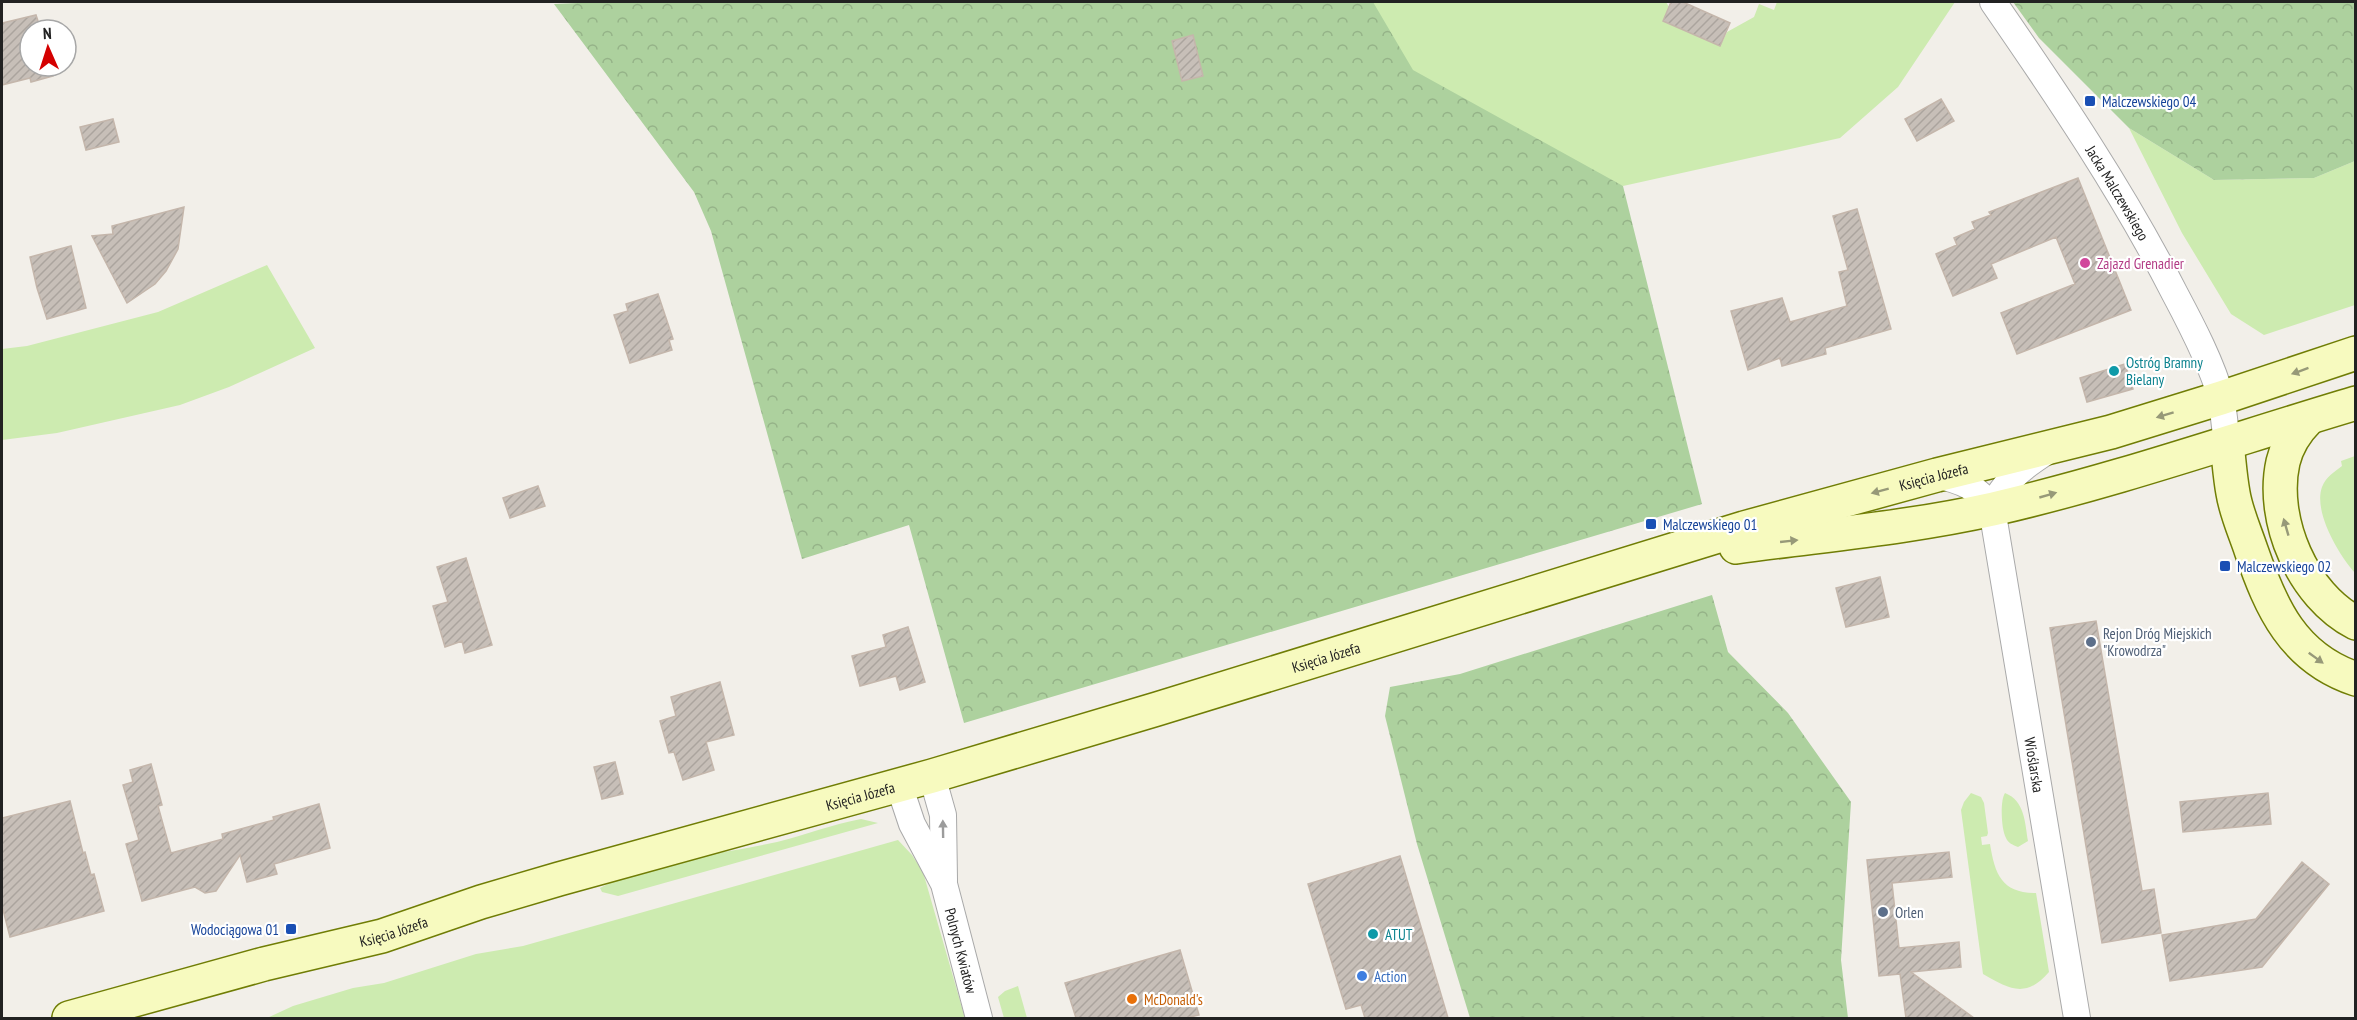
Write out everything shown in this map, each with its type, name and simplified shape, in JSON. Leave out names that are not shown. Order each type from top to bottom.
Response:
[{"type":"main road","name":"Księcia Józefa","points":[[69,1018],[264,964],[382,936],[481,902],[591,870],[899,786],[1744,528],[1936,475],[2054,447],[2221,398],[2355,353]]},
{"type":"main road","name":"Księcia Józefa","points":[[1648,558],[1879,530],[1992,509],[2227,444],[2355,403]]},
{"type":"main road","points":[[2308,418],[2292,440],[2283,463],[2281,502],[2284,521],[2302,567],[2316,588],[2329,603],[2355,623]]},
{"type":"main road","points":[[2227,444],[2233,495],[2261,579],[2284,627],[2310,654],[2355,679]]},
{"type":"street","name":"Jacka Malczewskiego","points":[[1993,2],[2115,186],[2192,327],[2221,398]]},
{"type":"street","points":[[2221,398],[2227,444]]},
{"type":"street","points":[[1992,509],[2009,479],[2054,447]]},
{"type":"street","points":[[1936,475],[1969,485],[1983,495],[1992,509]]},
{"type":"street","name":"Wioślarska","points":[[1992,509],[2077,1018]]},
{"type":"street","name":"Polnych Kwiatów","points":[[933,776],[943,815],[944,884]]},
{"type":"street","name":"Polnych Kwiatów","points":[[899,786],[912,824],[944,884],[979,1018]]},
{"type":"green space","points":[[601,2],[1373,2],[1413,70],[1623,186],[1702,504],[964,723],[909,525],[802,559],[711,231],[694,192],[554,4]]},
{"type":"green space","points":[[1306,2],[1666,2],[1669,7],[1663,21],[1720,46],[1727,32],[1754,17],[1759,4],[1774,10],[1777,2],[1955,2],[1898,87],[1840,138],[1623,186],[1401,113]]},
{"type":"green space","points":[[2013,2],[2355,2],[2355,161],[2314,178],[2214,180],[2129,128],[2039,38]]},
{"type":"green space","points":[[2129,128],[2214,180],[2314,178],[2355,161],[2355,305],[2264,335],[2231,314],[2182,233]]},
{"type":"green space","points":[[267,265],[315,348],[229,387],[180,405],[57,433],[2,440],[2,349],[27,346],[158,312]]},
{"type":"green space","points":[[2356,456],[2355,573],[2329,533],[2320,497],[2324,483],[2342,466],[2341,461]]},
{"type":"green space","points":[[1712,595],[1728,652],[1788,713],[1851,802],[1841,960],[1848,1018],[1470,1018],[1417,844],[1385,716],[1390,687],[1460,674]]},
{"type":"green space","points":[[1971,793],[1981,797],[1984,803],[1988,833],[1987,836],[1981,837],[1982,845],[1990,844],[1995,865],[2002,880],[2015,890],[2036,893],[2049,972],[2033,986],[2017,989],[2001,984],[1983,974],[1961,810]]},
{"type":"green space","points":[[2005,793],[2017,801],[2025,820],[2028,841],[2018,847],[2008,841],[2004,834],[2002,808]]},
{"type":"green space","points":[[861,819],[878,823],[618,896],[602,892],[600,888],[642,870],[664,864],[777,842]]},
{"type":"green space","points":[[898,840],[923,872],[965,1018],[267,1018],[293,1006],[353,988],[384,983],[476,954],[523,946]]},
{"type":"green space","points":[[1018,986],[1027,1018],[1004,1018],[998,997],[1005,991]]},
{"type":"building","points":[[1671,2],[1683,2],[1730,23],[1720,46],[1663,21]]},
{"type":"building","points":[[18,19],[18,78],[30,78],[2,85],[2,23]]},
{"type":"building","points":[[1193,35],[1203,76],[1182,81],[1172,41]]},
{"type":"building","points":[[30,78],[46,78],[31,82]]},
{"type":"building","points":[[1941,99],[1954,121],[1917,141],[1905,119]]},
{"type":"building","points":[[113,119],[119,142],[86,150],[80,127]]},
{"type":"building","points":[[2078,178],[2131,310],[2017,354],[2001,313],[2075,284],[2056,237],[1991,264],[1997,278],[1953,296],[1936,254],[1957,245],[1954,238],[1975,229],[1972,222],[1991,215],[1989,212]]},
{"type":"building","points":[[184,207],[178,249],[166,271],[155,284],[127,303],[92,236],[113,234],[112,226]]},
{"type":"building","points":[[1857,209],[1891,329],[1825,348],[1826,354],[1782,366],[1780,358],[1748,370],[1731,311],[1782,298],[1790,322],[1847,306],[1839,272],[1848,270],[1833,216]]},
{"type":"building","points":[[71,246],[86,308],[47,319],[30,257]]},
{"type":"building","points":[[658,294],[673,339],[669,340],[672,350],[630,363],[614,315],[628,311],[626,304]]},
{"type":"building","name":"Ostróg Bramny Bielany","points":[[2125,364],[2133,389],[2087,402],[2080,378]]},
{"type":"building","points":[[538,486],[545,506],[510,518],[503,498]]},
{"type":"building","points":[[466,558],[492,645],[465,653],[462,641],[445,647],[433,606],[448,602],[437,567]]},
{"type":"building","points":[[1880,577],[1889,617],[1846,627],[1836,588]]},
{"type":"building","points":[[2096,621],[2142,891],[2154,889],[2161,933],[2102,943],[2050,628]]},
{"type":"building","points":[[908,627],[925,682],[900,690],[896,676],[860,686],[852,656],[886,647],[883,635]]},
{"type":"building","points":[[720,682],[734,735],[706,742],[714,770],[683,780],[674,752],[669,753],[660,721],[676,716],[671,697]]},
{"type":"building","points":[[615,762],[623,794],[602,799],[594,767]]},
{"type":"building","points":[[151,764],[162,805],[158,806],[171,853],[223,839],[222,834],[274,820],[273,817],[319,804],[330,848],[274,864],[277,874],[247,882],[240,855],[216,891],[205,893],[195,887],[142,901],[126,844],[139,840],[123,785],[133,782],[130,770]]},
{"type":"building","points":[[2268,793],[2271,824],[2183,832],[2180,802]]},
{"type":"building","points":[[70,801],[83,853],[85,852],[91,875],[94,874],[104,911],[10,937],[2,906],[2,818]]},
{"type":"building","name":"Orlen","points":[[1949,852],[1952,877],[1892,883],[1899,948],[1959,942],[1961,967],[1911,972],[1974,1018],[1906,1018],[1900,974],[1879,976],[1867,860]]},
{"type":"building","name":"ATUT","points":[[1400,856],[1448,1018],[1365,1018],[1361,1005],[1346,1009],[1308,884]]},
{"type":"building","points":[[2302,862],[2329,884],[2262,967],[2170,981],[2162,935],[2256,919]]},
{"type":"building","name":"McDonald's","points":[[1180,950],[1199,1015],[1186,1018],[1076,1018],[1065,983]]},
{"type":"place","name":"Malczewskiego 04","points":[[2090,101]]},
{"type":"place","name":"Zajazd Grenadier","points":[[2085,263]]},
{"type":"place","name":"Ostróg Bramny Bielany","points":[[2114,371]]},
{"type":"place","name":"Malczewskiego 01","points":[[1651,524]]},
{"type":"place","name":"Malczewskiego 02","points":[[2225,566]]},
{"type":"place","name":"Rejon Dróg Miejskich \"Krowodrza\"","points":[[2091,642]]},
{"type":"place","name":"Orlen","points":[[1883,912]]},
{"type":"place","name":"Wodociągowa 01","points":[[291,929]]},
{"type":"place","name":"ATUT","points":[[1373,934]]},
{"type":"place","name":"Action","points":[[1362,976]]},
{"type":"place","name":"McDonald's","points":[[1132,999]]}]
